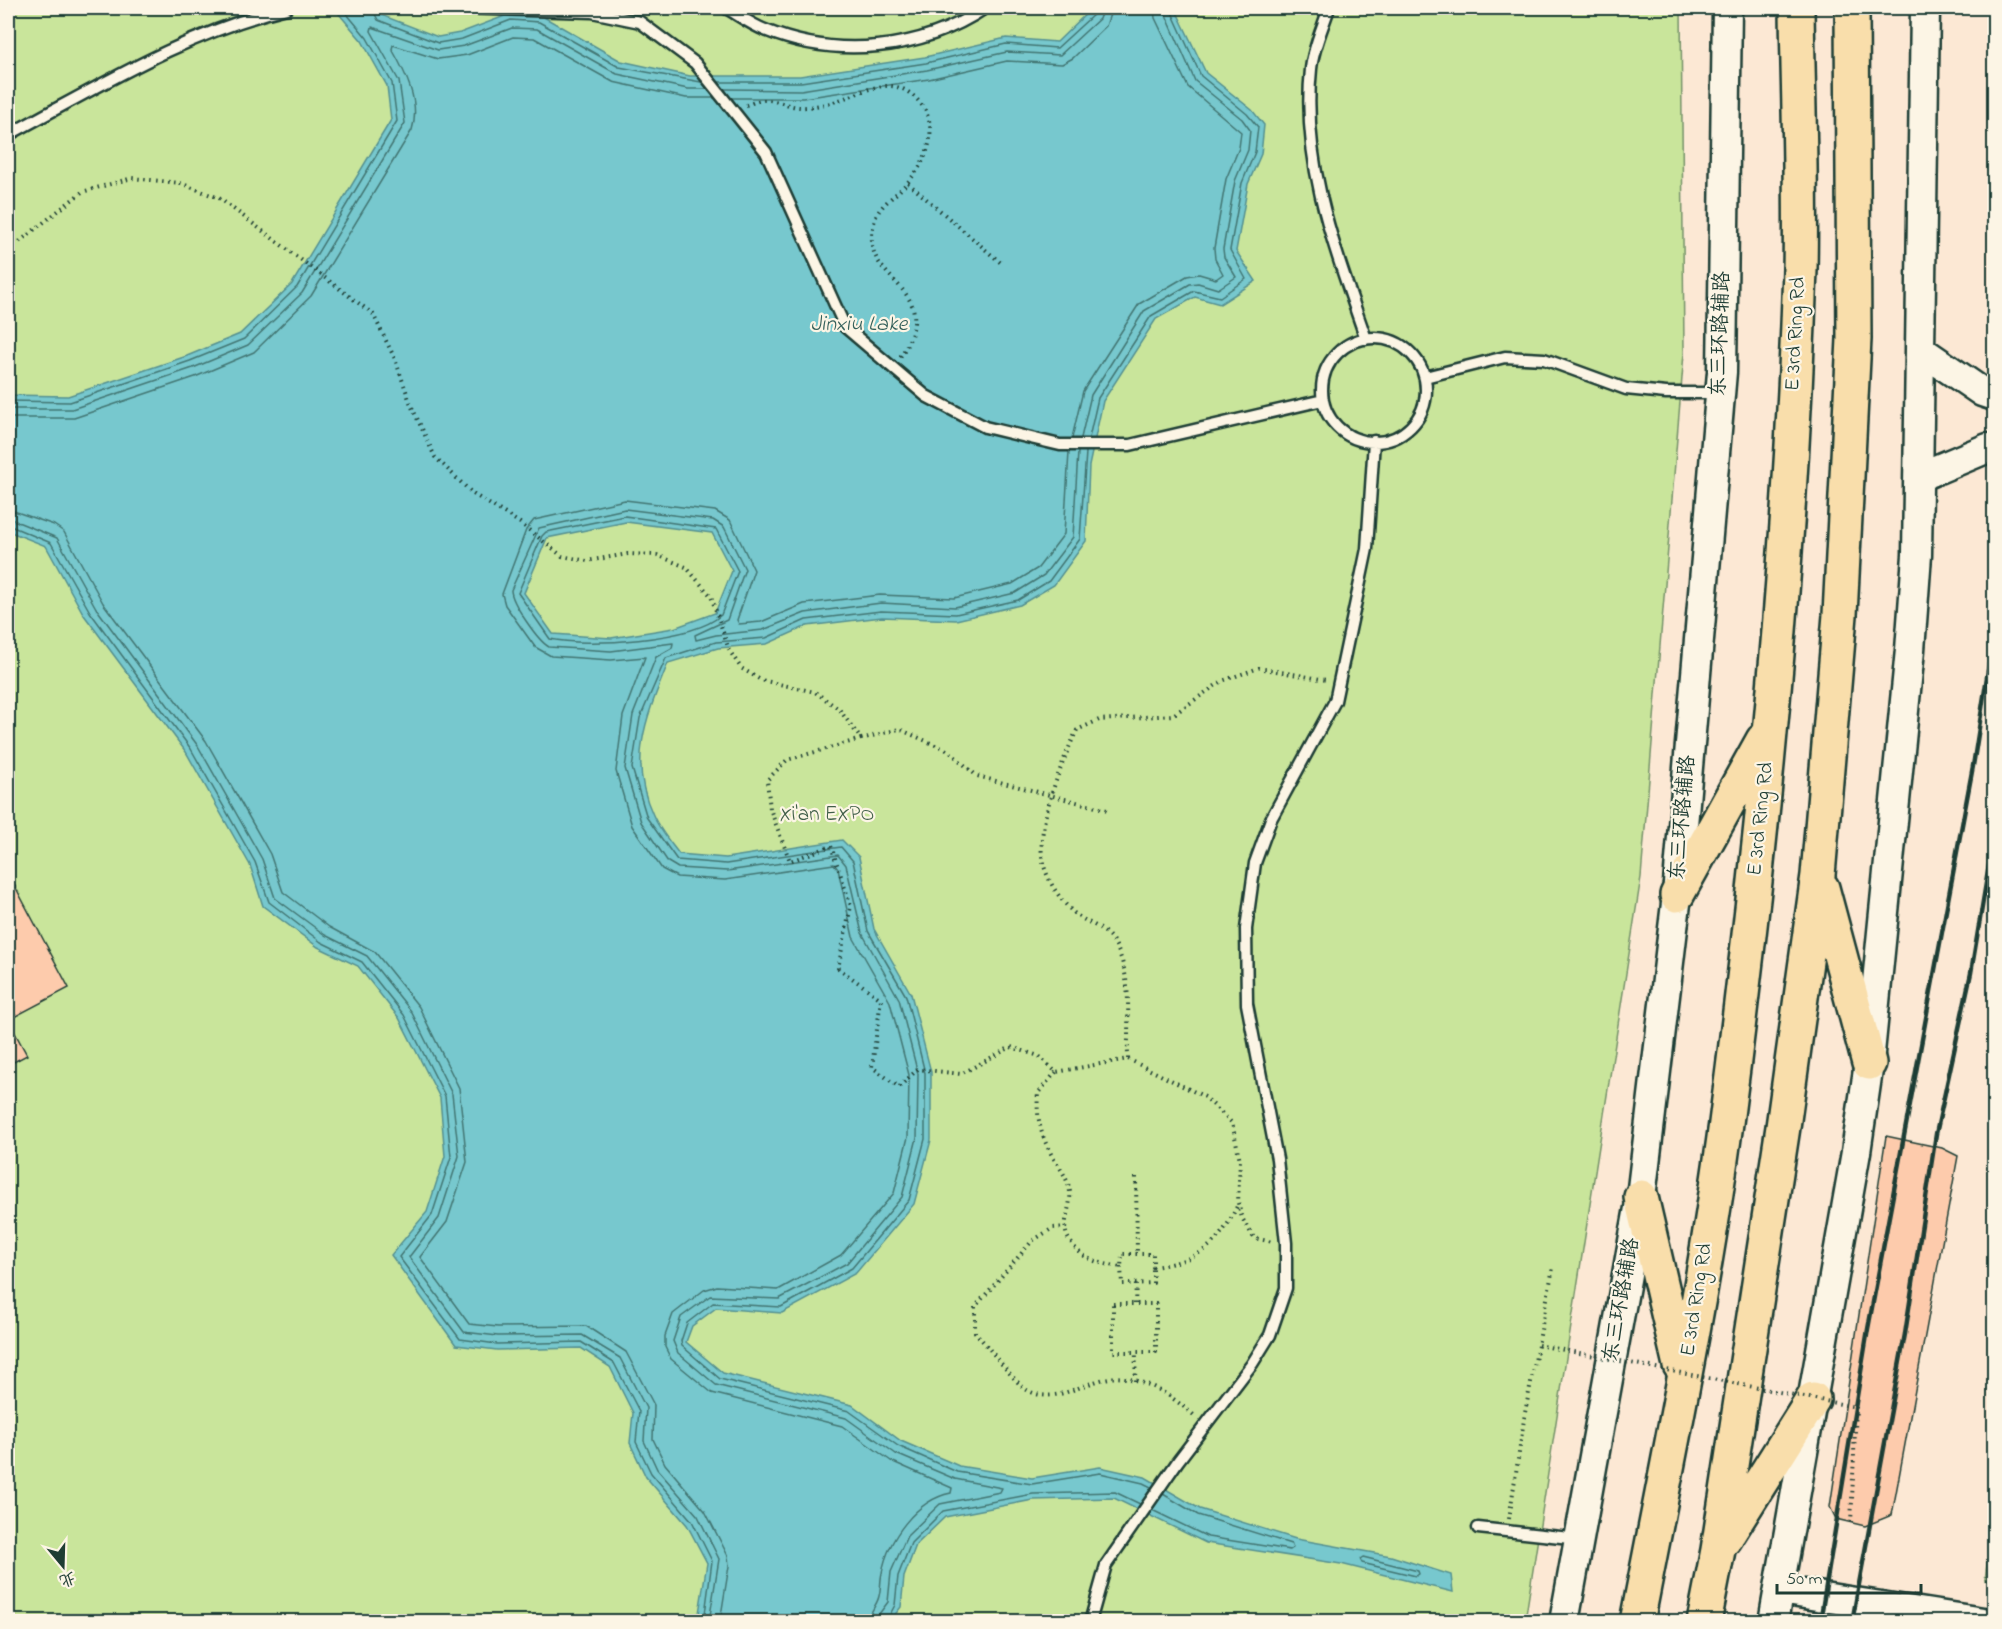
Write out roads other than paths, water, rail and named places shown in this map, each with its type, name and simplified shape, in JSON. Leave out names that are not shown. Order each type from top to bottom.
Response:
[{"type":"highway","name":"E 3rd Ring Rd","points":[[1637,1622],[1683,1381],[1726,1126],[1771,725],[1783,594],[1800,266],[1797,8]]},
{"type":"highway","points":[[1704,1622],[1718,1550],[1783,1127],[1818,875],[1840,615],[1854,339],[1852,8]]},
{"type":"highway","points":[[1677,896],[1771,725]]},
{"type":"highway","points":[[1818,875],[1869,1063]]},
{"type":"highway","points":[[1641,1197],[1683,1381]]},
{"type":"highway","points":[[1718,1550],[1813,1399]]},
{"type":"main road","name":"东三环路辅路","points":[[1564,1622],[1641,1197],[1677,896],[1720,393],[1727,8]]},
{"type":"main road","points":[[1776,1607],[1856,1152],[1869,1063],[1910,650],[1917,555],[1919,477],[1925,8]]},
{"type":"main road","points":[[1921,350],[1982,392],[1995,396]]},
{"type":"main road","points":[[1919,477],[1988,448],[1995,450]]},
{"type":"main road","points":[[1776,1607],[1860,1622]]},
{"type":"main road","points":[[1776,1607],[1983,1622]]},
{"type":"lane","points":[[8,135],[153,58],[247,13],[287,8]]},
{"type":"lane","points":[[463,8],[592,12],[640,22],[695,63],[766,152],[845,327],[926,396],[985,427],[1060,445],[1130,445],[1323,400]]},
{"type":"lane","points":[[726,8],[765,30],[833,48],[894,45],[944,29],[985,8]]},
{"type":"lane","points":[[1329,8],[1311,68],[1311,124],[1315,176],[1329,231],[1366,339]]},
{"type":"lane","points":[[1366,339],[1392,340],[1406,349],[1418,361],[1425,377],[1426,394],[1422,411],[1413,425],[1399,435],[1383,441],[1350,436],[1336,425],[1326,411],[1323,400],[1323,377],[1330,361],[1342,349],[1366,339]]},
{"type":"lane","points":[[1425,377],[1505,357],[1544,359],[1626,389],[1666,393],[1720,393]]},
{"type":"lane","points":[[1090,1622],[1106,1565],[1178,1461],[1252,1364],[1270,1335],[1286,1288],[1286,1243],[1278,1159],[1247,1004],[1246,929],[1255,864],[1271,819],[1335,701],[1367,549],[1374,441]]},
{"type":"lane","points":[[1478,1528],[1579,1539]]},
{"type":"water","name":"Jinxiu Lake","points":[[334,8],[376,8],[381,15],[438,37],[460,33],[510,14],[542,16],[621,61],[690,76],[800,76],[925,57],[1006,38],[1057,42],[1092,8],[1175,8],[1206,73],[1252,110],[1264,125],[1261,154],[1248,184],[1236,251],[1256,281],[1220,304],[1195,297],[1156,319],[1103,401],[1089,466],[1086,541],[1054,585],[1020,605],[956,620],[882,617],[807,626],[767,644],[718,648],[668,663],[647,720],[641,757],[641,776],[645,795],[661,830],[679,854],[726,858],[842,840],[859,857],[874,929],[911,994],[931,1072],[931,1140],[914,1204],[856,1273],[782,1313],[716,1308],[692,1326],[686,1342],[723,1373],[852,1405],[901,1441],[959,1466],[1032,1478],[1100,1467],[1145,1477],[1200,1509],[1296,1539],[1391,1556],[1451,1575],[1453,1592],[1341,1564],[1206,1543],[1114,1498],[1033,1500],[945,1517],[916,1545],[904,1577],[901,1607],[890,1621],[691,1621],[699,1613],[707,1563],[687,1525],[646,1477],[630,1443],[633,1413],[610,1367],[581,1348],[497,1350],[456,1345],[391,1255],[427,1212],[445,1156],[440,1098],[399,1018],[358,966],[318,947],[263,906],[250,865],[186,752],[84,615],[46,546],[8,531],[8,395],[68,396],[187,356],[240,334],[292,284],[391,120],[387,86],[362,41]],"holes":[[[626,522],[712,533],[732,571],[715,613],[674,628],[611,638],[553,634],[524,593],[547,538]]]},
{"type":"railway","points":[[1820,1622],[1868,1329],[1973,766],[1994,632]]},
{"type":"railway","points":[[1852,1622],[1905,1334],[1936,1134],[1971,973],[1994,835]]},
{"type":"park label","name":"Xi'an EXPO","points":[[827,815]]}]
